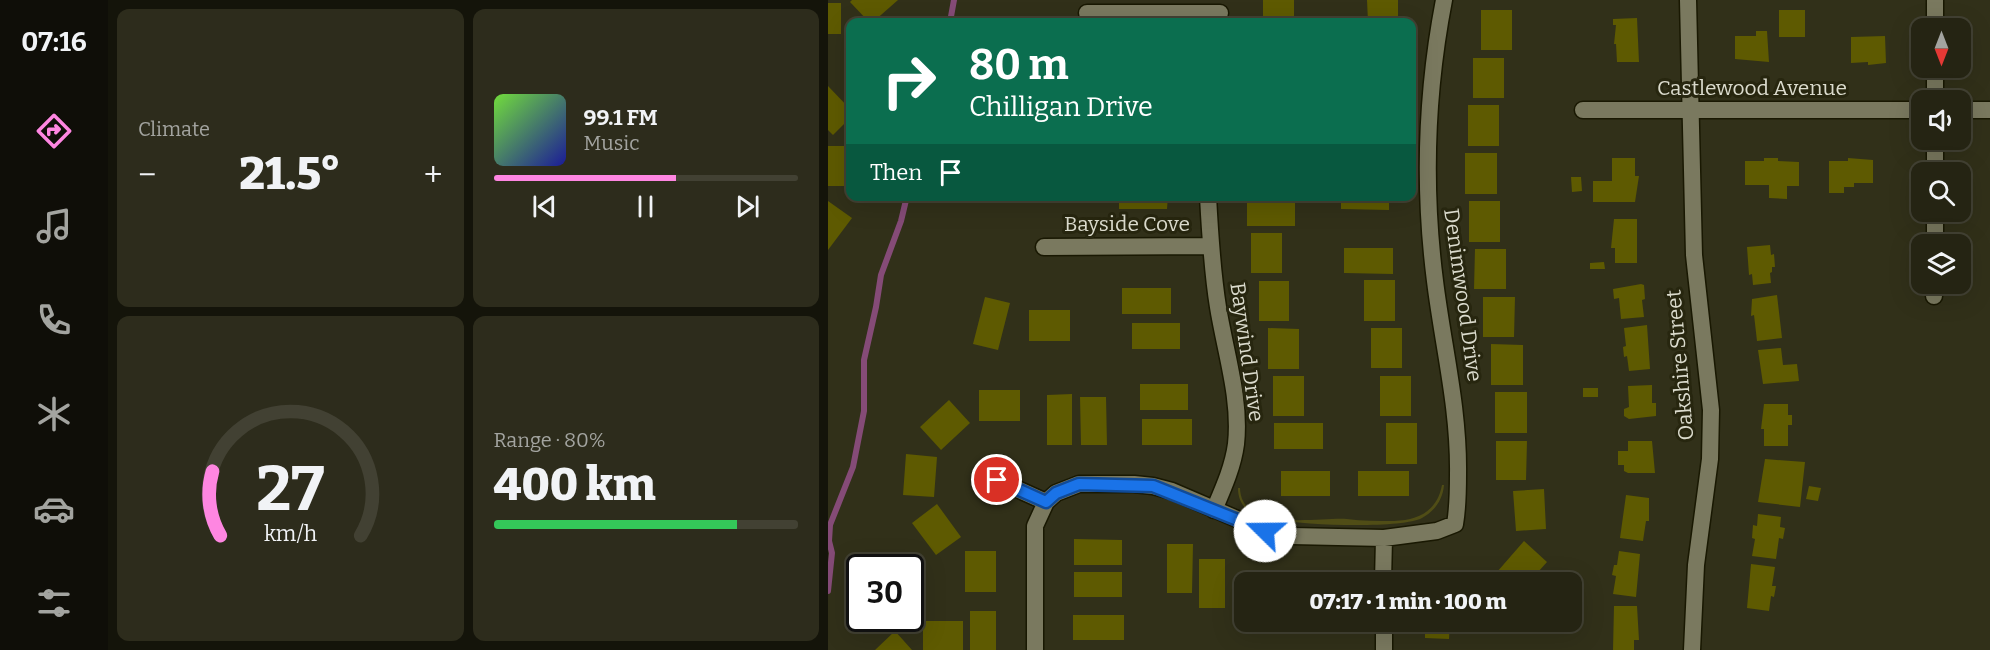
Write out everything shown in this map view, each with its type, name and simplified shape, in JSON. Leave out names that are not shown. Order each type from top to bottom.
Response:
[{"type":"street","name":"Denimwood Drive","points":[[1384,538],[1437,531],[1455,524],[1459,506],[1457,428],[1435,282],[1428,196],[1432,78],[1444,0]]},
{"type":"street","name":"Oakshire Street","points":[[1688,0],[1694,264],[1711,410],[1710,459],[1695,575],[1692,650]]},
{"type":"street","points":[[1935,0],[1935,18]]},
{"type":"street","points":[[1086,13],[1221,12]]},
{"type":"street","name":"Castlewood Avenue","points":[[1583,110],[1911,110]]},
{"type":"street","points":[[1971,110],[1990,110]]},
{"type":"street","name":"Baywind Drive","points":[[1208,201],[1210,246],[1218,307],[1232,381],[1237,428],[1236,446],[1214,510]]},
{"type":"street","name":"Bayside Cove","points":[[1044,247],[1210,246]]},
{"type":"street","points":[[997,480],[1046,502]]},
{"type":"street","points":[[1035,650],[1035,526],[1037,517],[1046,502],[1056,493],[1079,484],[1153,486],[1172,491],[1265,531],[1281,534],[1384,538],[1383,572]]},
{"type":"street","points":[[1384,632],[1384,650]]},
{"type":"shaded area","points":[[1444,485],[1442,495],[1438,504],[1422,518],[1409,522],[1363,525],[1283,521],[1263,517],[1250,512],[1244,507],[1239,498],[1238,488],[1240,488],[1244,502],[1253,512],[1267,517],[1283,520],[1394,521],[1411,519],[1426,512],[1436,501]]},
{"type":"building","points":[[852,0],[898,0],[878,18],[865,18],[850,2]]},
{"type":"building","points":[[1263,0],[1294,0],[1294,18],[1263,18]]},
{"type":"building","points":[[1367,0],[1398,0],[1398,18],[1368,18]]},
{"type":"building","points":[[828,3],[841,3],[841,34],[828,34]]},
{"type":"building","points":[[1481,10],[1512,10],[1512,50],[1481,50]]},
{"type":"building","points":[[1779,10],[1805,10],[1805,37],[1779,37]]},
{"type":"building","points":[[1637,18],[1639,62],[1617,62],[1616,44],[1614,44],[1616,25],[1613,25],[1613,19]]},
{"type":"building","points":[[1756,31],[1767,31],[1769,62],[1735,59],[1735,36],[1756,36]]},
{"type":"building","points":[[1885,36],[1886,63],[1868,65],[1868,62],[1851,63],[1851,37]]},
{"type":"building","points":[[1473,58],[1504,58],[1504,98],[1473,98]]},
{"type":"building","points":[[828,86],[846,105],[846,122],[833,135],[828,130]]},
{"type":"building","points":[[1468,105],[1499,105],[1499,146],[1468,146]]},
{"type":"building","points":[[828,146],[846,146],[846,186],[828,186]]},
{"type":"building","points":[[1465,153],[1497,153],[1497,194],[1465,194]]},
{"type":"building","points":[[1612,158],[1635,158],[1635,176],[1639,176],[1635,202],[1593,202],[1593,181],[1612,181]]},
{"type":"building","points":[[1764,158],[1799,162],[1799,186],[1787,186],[1787,199],[1769,198],[1769,185],[1745,185],[1745,161],[1764,161]]},
{"type":"building","points":[[1848,158],[1873,160],[1873,183],[1854,183],[1854,187],[1844,187],[1844,193],[1829,193],[1829,161],[1848,161]]},
{"type":"building","points":[[1571,177],[1581,177],[1582,191],[1572,192]]},
{"type":"building","points":[[828,201],[852,218],[828,250]]},
{"type":"building","points":[[1119,201],[1168,201],[1167,209],[1119,209]]},
{"type":"building","points":[[1247,201],[1295,201],[1295,226],[1247,226]]},
{"type":"building","points":[[1341,201],[1389,201],[1389,210],[1341,209]]},
{"type":"building","points":[[1469,201],[1500,201],[1500,242],[1469,242]]},
{"type":"building","points":[[1614,219],[1637,219],[1637,263],[1615,263],[1615,248],[1611,248]]},
{"type":"building","points":[[1251,233],[1282,233],[1282,273],[1251,273]]},
{"type":"building","points":[[1770,245],[1771,255],[1774,254],[1775,267],[1772,267],[1770,273],[1771,283],[1753,285],[1752,274],[1749,275],[1747,247]]},
{"type":"building","points":[[1344,248],[1393,248],[1393,274],[1344,273]]},
{"type":"building","points":[[1475,249],[1506,249],[1506,289],[1474,289]]},
{"type":"building","points":[[1604,262],[1605,269],[1590,269],[1590,263]]},
{"type":"building","points":[[1364,280],[1395,280],[1395,321],[1364,321]]},
{"type":"building","points":[[1259,281],[1289,281],[1289,321],[1259,321]]},
{"type":"building","points":[[1644,285],[1645,299],[1642,300],[1644,317],[1621,319],[1619,298],[1614,299],[1613,289]]},
{"type":"building","points":[[1122,288],[1171,288],[1171,314],[1122,314]]},
{"type":"building","points":[[1777,295],[1782,338],[1757,341],[1754,315],[1751,316],[1752,299]]},
{"type":"building","points":[[985,297],[1010,303],[998,350],[973,344]]},
{"type":"building","points":[[1483,297],[1515,297],[1514,337],[1483,337]]},
{"type":"building","points":[[1029,310],[1070,310],[1070,341],[1029,341]]},
{"type":"building","points":[[1132,323],[1180,323],[1180,349],[1132,349]]},
{"type":"building","points":[[1647,325],[1650,369],[1629,371],[1627,356],[1624,357],[1623,347],[1626,346],[1624,328]]},
{"type":"building","points":[[1268,328],[1299,329],[1299,369],[1268,369]]},
{"type":"building","points":[[1371,328],[1402,328],[1402,368],[1371,368]]},
{"type":"building","points":[[1491,344],[1523,345],[1523,385],[1491,385]]},
{"type":"building","points":[[1781,348],[1783,365],[1797,364],[1799,381],[1763,384],[1758,350]]},
{"type":"building","points":[[1273,376],[1304,376],[1304,416],[1273,416]]},
{"type":"building","points":[[1380,376],[1411,376],[1411,416],[1380,416]]},
{"type":"building","points":[[1140,384],[1188,384],[1188,410],[1140,410]]},
{"type":"building","points":[[1652,385],[1652,403],[1656,403],[1656,416],[1629,419],[1624,416],[1624,409],[1629,407],[1628,386]]},
{"type":"building","points":[[1583,388],[1598,388],[1598,397],[1583,397]]},
{"type":"building","points":[[979,390],[1020,390],[1020,421],[979,421]]},
{"type":"building","points":[[1495,392],[1527,392],[1527,433],[1495,433]]},
{"type":"building","points":[[1072,394],[1072,445],[1047,445],[1047,395]]},
{"type":"building","points":[[1080,397],[1106,397],[1107,445],[1081,445]]},
{"type":"building","points":[[949,400],[970,423],[941,450],[920,427]]},
{"type":"building","points":[[1764,404],[1788,404],[1788,415],[1792,415],[1792,425],[1788,425],[1788,446],[1764,446],[1764,429],[1761,429]]},
{"type":"building","points":[[1142,419],[1192,419],[1192,445],[1142,445]]},
{"type":"building","points":[[1274,423],[1323,423],[1323,449],[1274,449]]},
{"type":"building","points":[[1386,423],[1417,423],[1417,464],[1386,464]]},
{"type":"building","points":[[1496,441],[1527,441],[1526,480],[1496,480]]},
{"type":"building","points":[[1628,441],[1652,441],[1655,473],[1628,473],[1624,471],[1624,465],[1618,465],[1618,451],[1628,451]]},
{"type":"building","points":[[906,454],[937,457],[934,497],[903,495]]},
{"type":"building","points":[[1765,459],[1805,462],[1800,507],[1758,502]]},
{"type":"building","points":[[1281,471],[1330,471],[1330,496],[1281,496]]},
{"type":"building","points":[[1358,471],[1409,471],[1409,496],[1358,496]]},
{"type":"building","points":[[1809,486],[1821,488],[1818,501],[1806,499]]},
{"type":"building","points":[[1544,489],[1546,529],[1516,531],[1513,491]]},
{"type":"building","points":[[1626,495],[1649,498],[1649,521],[1646,521],[1643,541],[1620,538]]},
{"type":"building","points":[[937,504],[961,537],[936,555],[912,523]]},
{"type":"building","points":[[1758,514],[1781,517],[1780,527],[1785,528],[1783,539],[1779,538],[1776,559],[1752,556],[1755,539],[1752,538],[1753,525],[1757,526]]},
{"type":"building","points":[[1074,539],[1122,540],[1122,565],[1074,565]]},
{"type":"building","points":[[1524,541],[1547,562],[1538,572],[1497,572]]},
{"type":"building","points":[[1167,544],[1193,544],[1192,593],[1167,593]]},
{"type":"building","points":[[965,551],[996,551],[996,592],[965,592]]},
{"type":"building","points":[[1619,551],[1640,554],[1636,597],[1613,594],[1616,576],[1612,575],[1614,565],[1617,565]]},
{"type":"building","points":[[1199,559],[1225,559],[1225,608],[1199,608]]},
{"type":"building","points":[[1751,564],[1775,567],[1772,586],[1776,586],[1774,597],[1771,596],[1769,611],[1747,608]]},
{"type":"building","points":[[1074,572],[1122,572],[1122,597],[1074,597]]},
{"type":"building","points":[[1614,606],[1637,606],[1639,640],[1634,640],[1634,650],[1613,650]]},
{"type":"building","points":[[970,611],[996,611],[996,650],[970,650]]},
{"type":"building","points":[[1073,615],[1124,615],[1124,640],[1073,640]]},
{"type":"building","points":[[924,621],[963,621],[963,650],[923,650]]},
{"type":"building","points":[[896,632],[912,650],[875,650]]},
{"type":"building","points":[[1425,632],[1449,632],[1449,639],[1425,638]]},
{"type":"waterway","points":[[951,18],[954,0]]},
{"type":"waterway","points":[[828,591],[832,553],[829,541],[830,525],[853,467],[864,411],[864,360],[881,275],[901,221],[906,201]]},
{"type":"route","points":[[997,480],[1046,502],[1056,493],[1079,484],[1153,486],[1172,491],[1265,531]]}]
